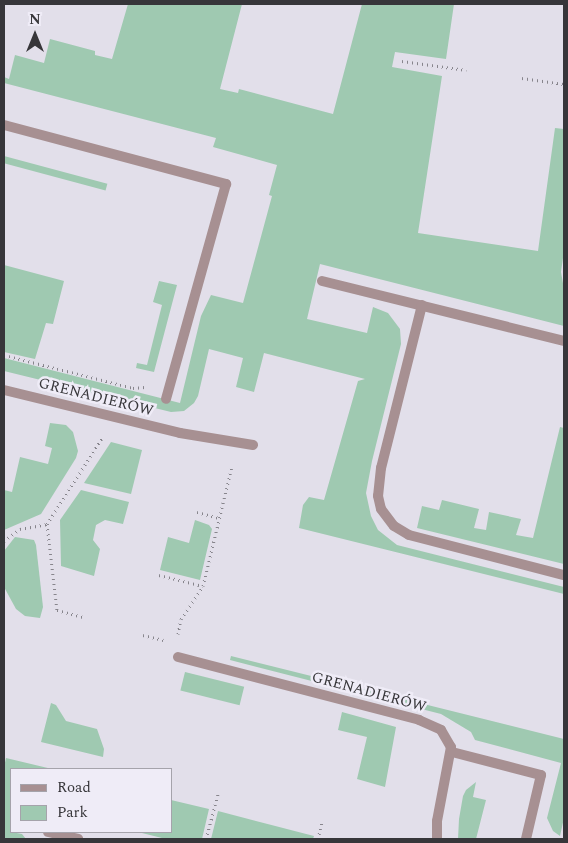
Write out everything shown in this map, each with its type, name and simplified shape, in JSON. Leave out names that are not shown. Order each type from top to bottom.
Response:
[{"type":"street","points":[[4,125],[226,184],[166,399]]},
{"type":"street","points":[[322,280],[564,341]]},
{"type":"street","points":[[422,305],[381,468],[378,496],[381,509],[394,526],[409,535],[564,575]]},
{"type":"street","name":"GRENADIERÓW","points":[[4,390],[180,433],[253,445]]},
{"type":"street","name":"GRENADIERÓW","points":[[178,658],[419,720],[434,726],[446,736],[450,742],[452,752]]},
{"type":"street","points":[[437,839],[438,821],[452,752],[541,775],[526,839]]},
{"type":"street","points":[[52,833],[78,839]]},
{"type":"path","points":[[402,61],[466,70]]},
{"type":"path","points":[[522,78],[564,84]]},
{"type":"path","points":[[4,355],[133,388],[142,388],[150,384]]},
{"type":"path","points":[[83,618],[57,610],[47,524],[102,441],[104,430]]},
{"type":"path","points":[[178,658],[173,652],[181,619],[203,586],[233,463]]},
{"type":"path","points":[[197,512],[219,518]]},
{"type":"path","points":[[4,541],[20,529],[47,524]]},
{"type":"path","points":[[159,575],[203,586]]},
{"type":"path","points":[[206,839],[218,794]]},
{"type":"path","points":[[318,839],[322,821]]},
{"type":"green space","points":[[128,4],[242,4],[220,89],[238,93],[239,89],[333,114],[362,4],[454,4],[446,59],[395,52],[392,67],[442,76],[418,233],[538,251],[555,128],[564,129],[564,251],[561,272],[564,289],[564,326],[320,264],[307,319],[367,333],[373,307],[388,313],[400,329],[401,344],[366,493],[371,516],[378,530],[397,545],[564,587],[564,594],[299,528],[303,505],[309,497],[324,500],[358,381],[365,379],[264,353],[254,392],[236,387],[243,358],[209,349],[198,396],[194,403],[184,411],[171,412],[4,371],[4,358],[180,403],[201,316],[211,295],[243,303],[272,196],[269,195],[277,165],[213,147],[216,138],[4,83],[4,77],[9,79],[15,55],[44,63],[50,39],[95,51],[95,55],[112,59]]},
{"type":"green space","points":[[4,156],[107,184],[106,190],[4,163]]},
{"type":"green space","points":[[4,265],[64,281],[53,324],[46,323],[35,359],[4,352]]},
{"type":"green space","points":[[159,281],[177,285],[154,372],[136,368],[137,363],[147,365],[162,305],[153,302]]},
{"type":"green space","points":[[50,423],[66,425],[73,432],[78,451],[76,458],[41,514],[4,530],[4,490],[12,492],[20,457],[48,464],[52,448],[45,446]]},
{"type":"green space","points":[[560,427],[564,428],[564,564],[417,528],[422,506],[439,510],[442,500],[479,509],[474,528],[486,530],[489,512],[521,519],[516,535],[533,538]]},
{"type":"green space","points":[[111,442],[142,450],[131,494],[84,483]]},
{"type":"green space","points":[[81,490],[129,502],[123,524],[105,520],[96,525],[93,540],[100,549],[94,576],[61,566],[60,520]]},
{"type":"green space","points":[[195,520],[209,525],[212,529],[200,580],[160,570],[168,537],[189,543]]},
{"type":"green space","points":[[15,537],[34,540],[36,545],[43,607],[40,618],[25,616],[16,609],[4,587],[4,551]]},
{"type":"green space","points":[[231,656],[564,739],[564,818],[560,836],[553,831],[547,818],[561,763],[475,740],[471,732],[441,714],[230,660]]},
{"type":"green space","points":[[185,672],[244,687],[240,705],[180,690]]},
{"type":"green space","points":[[51,703],[56,705],[66,721],[97,729],[104,749],[103,757],[41,742]]},
{"type":"green space","points":[[342,712],[396,727],[385,787],[357,779],[367,737],[338,730]]},
{"type":"green space","points":[[6,758],[48,768],[10,768],[10,833],[22,834],[26,839],[4,839],[4,767]]},
{"type":"green space","points":[[476,782],[473,797],[486,800],[476,839],[458,839],[463,796],[466,790]]},
{"type":"green space","points":[[172,800],[209,809],[202,839],[166,839],[142,833],[172,833]]},
{"type":"green space","points":[[218,811],[314,836],[313,839],[211,839]]}]
